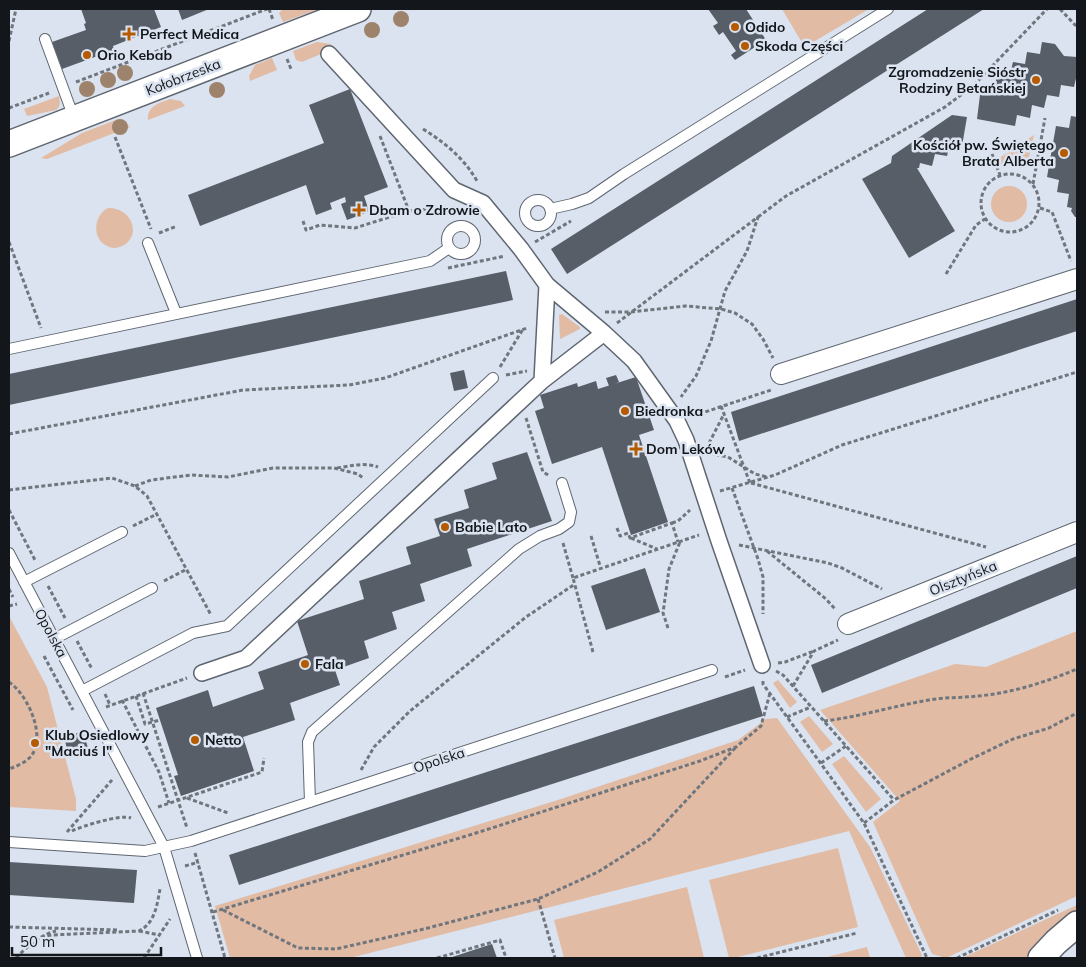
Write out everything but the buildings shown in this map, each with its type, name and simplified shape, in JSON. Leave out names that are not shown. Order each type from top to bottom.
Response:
[{"type":"street","name":"Kołobrzeska","points":[[9,144],[356,9]]},
{"type":"street","points":[[329,54],[454,190],[483,203],[547,285],[634,361],[677,421],[686,440],[762,664]]},
{"type":"street","points":[[781,374],[1075,272]]},
{"type":"street","points":[[542,374],[547,285]]},
{"type":"street","points":[[195,675],[246,658],[520,401],[542,374],[604,333]]},
{"type":"street","name":"Olsztyńska","points":[[848,624],[1077,532]]},
{"type":"street","points":[[1041,958],[1056,942],[1069,916]]},
{"type":"lane","points":[[550,209],[589,198],[624,174],[888,9]]},
{"type":"lane","points":[[45,39],[74,118]]},
{"type":"lane","points":[[151,239],[176,313]]},
{"type":"lane","points":[[9,349],[430,261],[449,248]]},
{"type":"lane","points":[[82,691],[193,633],[227,626],[493,378]]},
{"type":"lane","points":[[310,802],[308,742],[309,736],[315,728],[519,549],[569,522],[572,512],[562,483]]},
{"type":"lane","points":[[24,582],[122,532]]},
{"type":"lane","name":"Opolska","points":[[9,552],[164,847],[197,958]]},
{"type":"lane","points":[[54,638],[152,588]]},
{"type":"lane","name":"Opolska","points":[[9,842],[145,851],[191,841],[712,670]]},
{"type":"path","points":[[9,41],[16,9]]},
{"type":"path","points":[[9,108],[267,9]]},
{"type":"path","points":[[604,333],[786,196],[945,107],[974,85],[1047,9]]},
{"type":"path","points":[[1060,9],[1077,27]]},
{"type":"path","points":[[1033,185],[1045,118]]},
{"type":"path","points":[[378,133],[409,211]]},
{"type":"path","points":[[115,137],[121,153]]},
{"type":"path","points":[[992,154],[1000,175]]},
{"type":"path","points":[[1000,175],[1018,175],[1033,185],[1040,200],[1040,208],[1030,226],[1021,231],[1001,232],[992,227],[985,219],[981,202],[982,194],[986,186],[1000,175]]},
{"type":"path","points":[[303,221],[306,230],[320,225],[356,228],[409,211],[483,203]]},
{"type":"path","points":[[1040,208],[1052,212],[1075,272]]},
{"type":"path","points":[[677,421],[681,396],[696,376],[711,341],[725,292],[746,251],[758,217]]},
{"type":"path","points":[[946,274],[976,225],[985,219]]},
{"type":"path","points":[[151,239],[177,226]]},
{"type":"path","points":[[9,242],[33,307]]},
{"type":"path","points":[[579,312],[630,312],[686,306],[721,309],[735,313],[752,324],[763,339],[781,374]]},
{"type":"path","points":[[9,434],[243,390],[349,385],[385,378],[523,329],[545,325]]},
{"type":"path","points":[[493,378],[523,329]]},
{"type":"path","points":[[763,619],[763,578],[734,487],[767,478],[842,445],[1077,372]]},
{"type":"path","points":[[493,378],[542,374]]},
{"type":"path","points":[[520,401],[544,472],[562,483]]},
{"type":"path","points":[[721,406],[750,483]]},
{"type":"path","points":[[724,414],[705,452],[728,457],[755,474],[767,478]]},
{"type":"path","points":[[134,486],[151,480],[191,474],[228,477],[274,468],[334,468],[371,464],[392,472]]},
{"type":"path","points":[[334,468],[358,474],[374,489]]},
{"type":"path","points":[[9,490],[112,478],[134,486],[147,496],[212,616]]},
{"type":"path","points":[[750,483],[988,548]]},
{"type":"path","points":[[9,510],[95,675]]},
{"type":"path","points":[[122,532],[156,514]]},
{"type":"path","points":[[630,538],[672,523],[679,542],[669,569],[663,613],[668,628]]},
{"type":"path","points":[[617,528],[620,536],[628,533],[630,538],[658,549]]},
{"type":"path","points":[[559,529],[593,652]]},
{"type":"path","points":[[573,578],[679,542],[717,535],[753,548],[828,563],[842,568],[885,590],[902,602]]},
{"type":"path","points":[[591,536],[601,569]]},
{"type":"path","points":[[766,550],[826,599],[848,624]]},
{"type":"path","points":[[152,588],[186,570]]},
{"type":"path","points":[[356,787],[357,779],[374,747],[410,711],[526,617],[575,584]]},
{"type":"path","points":[[9,589],[21,611]]},
{"type":"path","points":[[9,606],[17,604]]},
{"type":"path","points":[[42,651],[69,704]]},
{"type":"path","points":[[785,662],[814,651]]},
{"type":"path","points":[[824,721],[847,718],[929,700],[1008,692],[1077,669]]},
{"type":"path","points":[[103,690],[110,705],[195,675]]},
{"type":"path","points":[[783,675],[894,800]]},
{"type":"path","points":[[9,682],[16,686],[33,716],[37,738],[33,754],[26,761],[9,768]]},
{"type":"path","points":[[763,684],[864,823],[927,958]]},
{"type":"path","points":[[143,693],[178,800]]},
{"type":"path","points":[[222,909],[298,948],[336,948],[424,929],[538,899],[598,872],[650,840],[736,747],[761,726],[770,693]]},
{"type":"path","points":[[136,696],[145,724],[160,720]]},
{"type":"path","points":[[122,700],[159,772],[169,803]]},
{"type":"path","points":[[787,717],[811,707]]},
{"type":"path","points":[[864,823],[894,800],[973,758],[1013,739],[1049,728],[1077,713]]},
{"type":"path","points":[[821,763],[846,746]]},
{"type":"path","points":[[213,912],[482,831],[700,761],[736,747]]},
{"type":"path","points":[[158,807],[262,772],[264,758]]},
{"type":"path","points":[[112,779],[64,835],[75,829],[126,816],[133,819]]},
{"type":"path","points":[[186,797],[250,821]]},
{"type":"path","points":[[199,862],[225,958]]},
{"type":"path","points":[[16,958],[31,943],[52,934],[139,931],[147,927],[153,918],[161,881]]},
{"type":"path","points":[[538,899],[555,958]]},
{"type":"path","points":[[144,958],[172,916]]},
{"type":"path","points":[[957,958],[1069,916]]},
{"type":"path","points":[[9,927],[139,931],[159,935]]},
{"type":"path","points":[[41,938],[47,933],[62,929]]},
{"type":"path","points":[[757,958],[857,932]]},
{"type":"path","points":[[437,958],[500,940],[506,958]]},
{"type":"shaded area","points":[[283,9],[319,9],[283,22],[279,13]]},
{"type":"shaded area","points":[[782,9],[869,9],[810,44],[801,41]]},
{"type":"shaded area","points":[[317,42],[331,44],[333,49],[302,62],[296,60],[293,51]]},
{"type":"shaded area","points":[[272,58],[277,70],[250,81],[249,76],[255,65]]},
{"type":"shaded area","points":[[59,96],[60,102],[56,110],[27,116],[24,109]]},
{"type":"shaded area","points":[[170,99],[181,101],[185,106],[148,120],[149,111],[152,108]]},
{"type":"shaded area","points":[[116,120],[123,121],[130,127],[47,159],[41,158],[82,133]]},
{"type":"shaded area","points":[[1034,135],[1027,166],[1009,163],[1001,165],[998,159]]},
{"type":"shaded area","points":[[1009,186],[1021,192],[1027,204],[1021,216],[1009,222],[997,216],[991,204],[997,192]]},
{"type":"shaded area","points":[[108,208],[122,211],[131,221],[132,235],[127,243],[120,247],[111,248],[98,238],[97,221],[103,211]]},
{"type":"shaded area","points":[[562,314],[580,327],[580,329],[560,339],[559,315]]},
{"type":"shaded area","name":"Klub Osiedlowy \"Maciuś I\"","points":[[9,616],[47,687],[76,799],[76,811],[9,807]]},
{"type":"shaded area","points":[[1077,631],[1077,896],[946,958],[932,954],[873,822],[900,801],[820,710],[955,664],[986,667]]},
{"type":"shaded area","points":[[778,680],[797,702],[790,708],[773,683]]},
{"type":"shaded area","points":[[809,716],[833,744],[822,752],[800,722]]},
{"type":"shaded area","points":[[777,718],[870,847],[922,955],[921,958],[906,958],[849,831],[350,958],[230,958],[215,906],[561,799],[738,740],[766,719]]},
{"type":"shaded area","points":[[844,756],[881,799],[866,812],[832,764]]},
{"type":"shaded area","points":[[838,848],[858,927],[729,958],[709,880]]},
{"type":"shaded area","points":[[687,887],[704,958],[564,958],[554,920]]},
{"type":"shaded area","points":[[1077,905],[1077,909],[1047,933],[1026,958],[962,958]]},
{"type":"shaded area","points":[[867,947],[870,958],[823,958]]},
{"type":"place","name":"Odido","points":[[735,27]]},
{"type":"place","name":"Perfect Medica","points":[[129,34]]},
{"type":"place","name":"Skoda Części","points":[[745,46]]},
{"type":"place","name":"Orio Kebab","points":[[87,55]]},
{"type":"place","name":"Zgromadzenie Sióstr Rodziny Betańskiej","points":[[1036,80]]},
{"type":"place","name":"Kościół pw. Świętego Brata Alberta","points":[[1064,153]]},
{"type":"place","name":"Dbam o Zdrowie","points":[[359,210]]},
{"type":"place","name":"Biedronka","points":[[625,411]]},
{"type":"place","name":"Dom Leków","points":[[636,449]]},
{"type":"place","name":"Babie Lato","points":[[445,527]]},
{"type":"place","name":"Fala","points":[[305,664]]},
{"type":"place","name":"Netto","points":[[195,740]]},
{"type":"place","name":"Klub Osiedlowy \"Maciuś I\"","points":[[35,743]]}]
